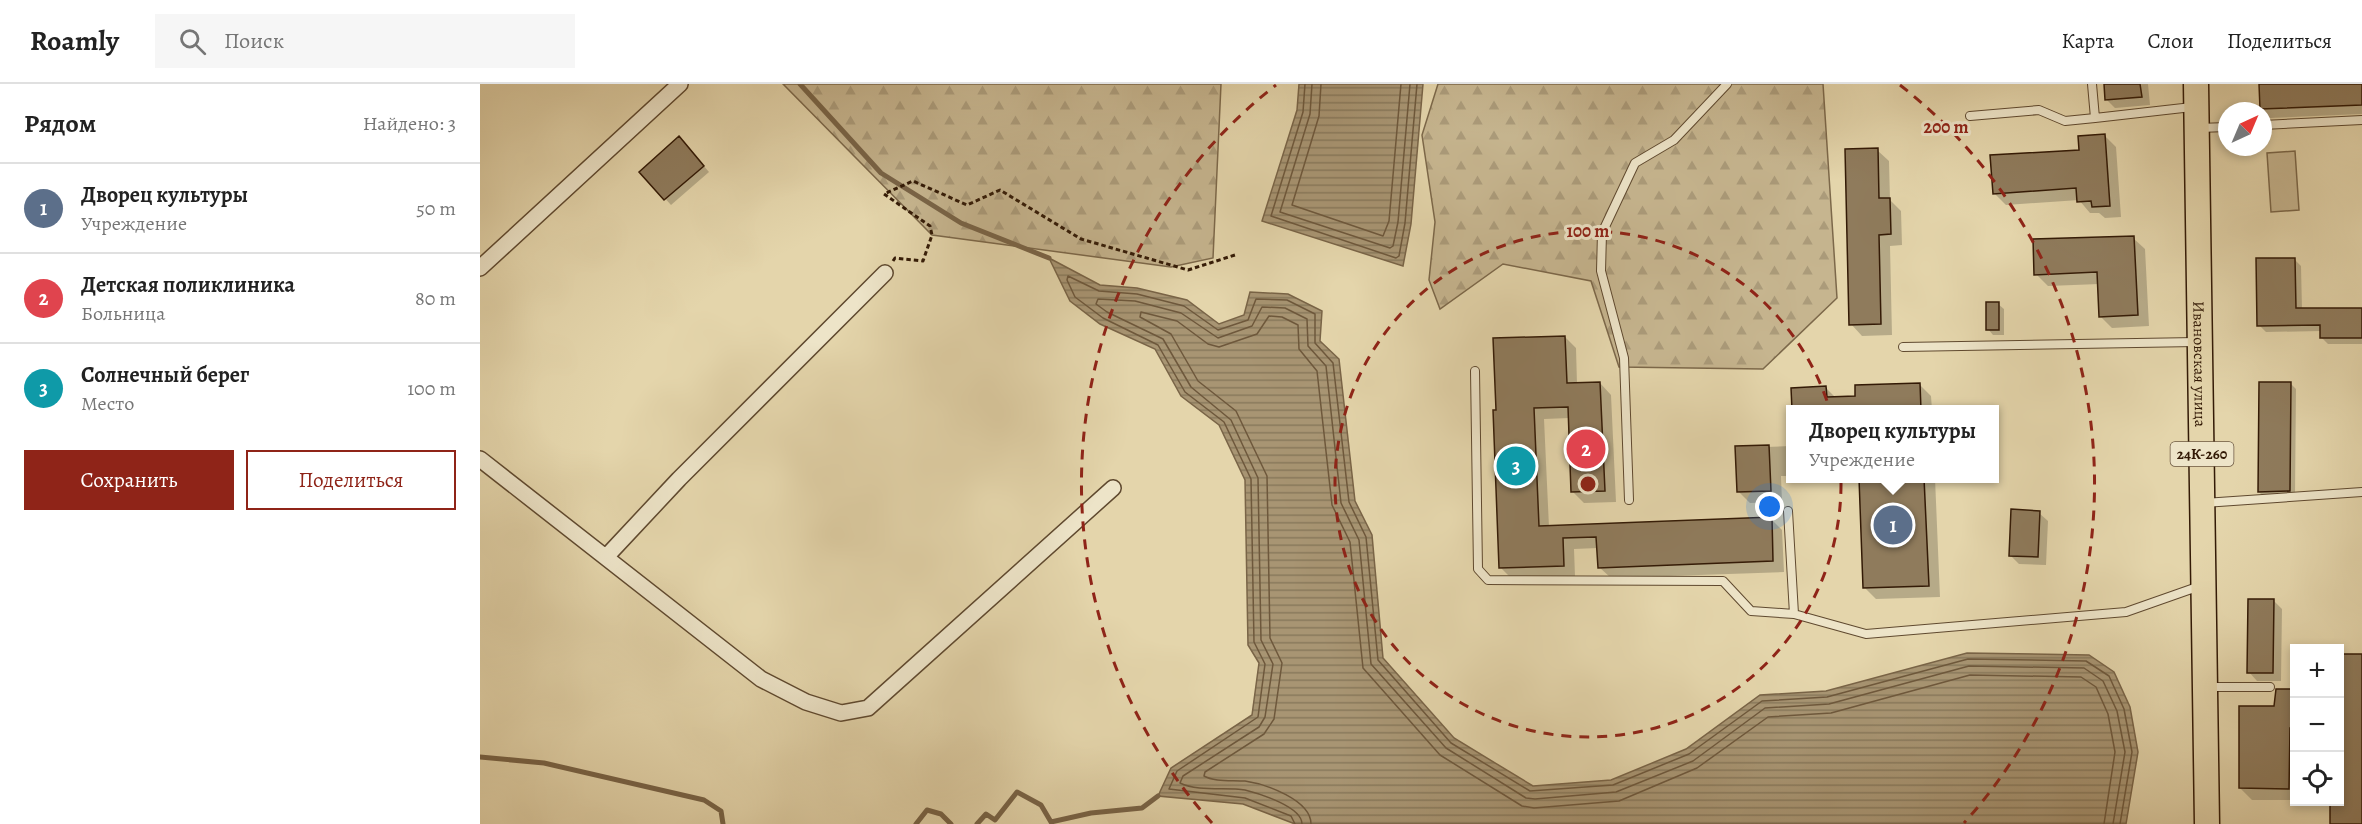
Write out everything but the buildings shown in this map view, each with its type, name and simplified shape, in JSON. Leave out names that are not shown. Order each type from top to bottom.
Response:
[{"type":"main road","name":"Ивановская улица","points":[[2197,106],[2207,824]]},
{"type":"street","points":[[480,268],[680,84]]},
{"type":"street","points":[[606,557],[679,479],[885,273]]},
{"type":"street","points":[[480,459],[761,679],[806,702],[841,713],[868,708],[1113,488]]},
{"type":"lane","points":[[1629,500],[1624,358],[1601,271],[1602,233],[1635,162],[1674,140],[1727,84]]},
{"type":"lane","points":[[2092,84],[2096,118]]},
{"type":"lane","points":[[1970,116],[2039,110],[2065,121],[2197,106],[2218,121]]},
{"type":"lane","points":[[2272,125],[2362,120]]},
{"type":"lane","points":[[1903,347],[2200,342]]},
{"type":"lane","points":[[1475,371],[1478,569],[1488,580],[1723,581],[1751,611],[1794,614],[1866,634],[2126,612],[2204,584]]},
{"type":"lane","points":[[2203,503],[2362,492]]},
{"type":"lane","points":[[1788,511],[1794,614]]},
{"type":"lane","points":[[2205,687],[2270,687]]},
{"type":"path","points":[[885,273],[895,258],[923,261],[933,235],[930,226],[884,194],[913,181],[967,205],[999,190],[1081,239],[1188,270],[1235,255]]},
{"type":"green space","points":[[783,84],[1221,84],[1213,258],[1171,267],[932,235]]},
{"type":"green space","points":[[1438,84],[1823,84],[1837,298],[1763,369],[1619,367],[1591,281],[1503,264],[1440,309],[1429,280],[1435,222],[1422,135]]},
{"type":"green space","points":[[2295,151],[2299,210],[2271,212],[2267,156],[2272,156],[2272,153]]},
{"type":"water","points":[[1299,84],[1423,84],[1411,224],[1403,266],[1262,221],[1297,110]]},
{"type":"water","points":[[1049,258],[1100,285],[1137,288],[1187,300],[1219,324],[1244,315],[1250,292],[1288,294],[1322,311],[1320,341],[1339,359],[1355,501],[1372,535],[1383,658],[1454,738],[1533,786],[1611,780],[1686,749],[1760,695],[1826,691],[1967,653],[2089,655],[2114,672],[2130,707],[2138,752],[2126,824],[1295,824],[1243,804],[1158,796],[1171,768],[1252,715],[1259,663],[1248,645],[1245,480],[1219,425],[1181,396],[1155,349],[1100,324],[1070,301]]},
{"type":"waterway","points":[[800,84],[881,173],[961,223],[1049,258]]},
{"type":"waterway","points":[[480,757],[544,763],[704,800],[721,811],[723,824]]},
{"type":"waterway","points":[[977,824],[986,814],[995,820],[1017,792],[1041,805],[1051,822],[1091,813],[1142,808],[1158,796]]},
{"type":"waterway","points":[[916,824],[927,810],[941,814],[951,824]]},
{"type":"place","name":"Детская поликлиника","points":[[1586,449]]},
{"type":"place","name":"Солнечный берег","points":[[1516,466]]},
{"type":"place","name":"Дворец культуры","points":[[1893,525]]}]
